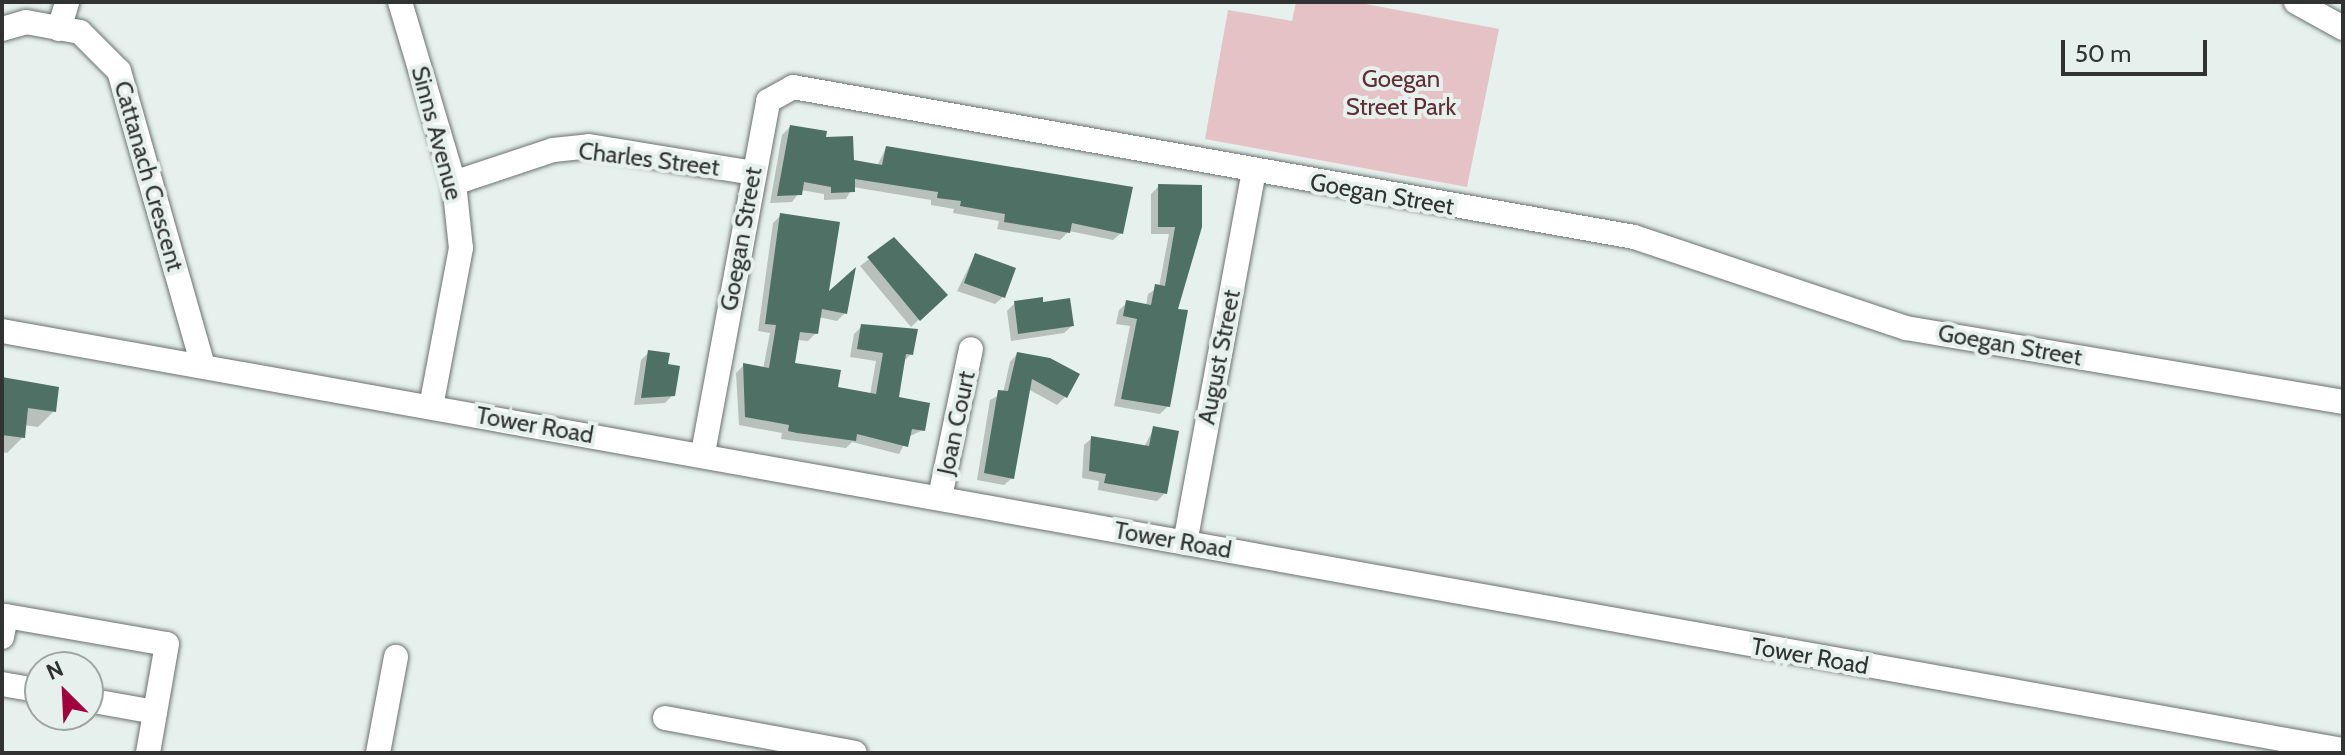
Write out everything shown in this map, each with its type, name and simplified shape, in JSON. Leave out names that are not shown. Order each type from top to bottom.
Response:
[{"type":"street","points":[[59,29],[67,2]]},
{"type":"street","name":"Sinns Avenue","points":[[400,2],[454,183],[461,248],[431,407]]},
{"type":"street","points":[[2296,2],[2343,28]]},
{"type":"street","name":"Cattanach Crescent","points":[[2,29],[26,22],[80,32],[119,71],[203,365]]},
{"type":"street","name":"Goegan Street","points":[[703,453],[768,101],[793,87],[1254,172],[1634,237],[1906,328],[2343,402]]},
{"type":"street","name":"Charles Street","points":[[454,183],[553,150],[589,146],[753,173]]},
{"type":"street","name":"August Street","points":[[1185,543],[1254,172]]},
{"type":"street","name":"Tower Road","points":[[2,331],[703,453],[1185,543],[2343,750]]},
{"type":"street","name":"Joan Court","points":[[940,497],[971,349]]},
{"type":"street","points":[[2,637],[6,616],[167,644],[148,753]]},
{"type":"street","points":[[378,753],[396,657]]},
{"type":"street","points":[[2,684],[24,688]]},
{"type":"street","points":[[104,703],[155,712]]},
{"type":"street","points":[[665,718],[855,753]]},
{"type":"green space","name":"Goegan Street Park","points":[[1296,2],[1355,2],[1499,29],[1467,187],[1205,139],[1228,10],[1292,21]]},
{"type":"building","points":[[790,125],[827,131],[826,137],[853,136],[854,160],[882,165],[886,146],[1133,187],[1123,234],[1072,223],[1070,233],[1004,222],[1005,214],[960,206],[961,201],[937,198],[938,192],[855,179],[855,192],[831,193],[831,187],[804,182],[802,195],[777,196]]},
{"type":"building","points":[[1158,184],[1202,185],[1202,227],[1178,309],[1188,310],[1170,407],[1121,399],[1137,319],[1123,316],[1126,300],[1151,305],[1155,284],[1165,286],[1175,227],[1158,227]]},
{"type":"building","points":[[780,213],[840,222],[829,291],[856,267],[847,314],[822,309],[818,334],[800,332],[795,363],[841,370],[838,387],[876,394],[883,353],[857,349],[861,324],[918,329],[913,355],[906,354],[899,397],[930,403],[925,431],[912,429],[908,447],[857,434],[856,441],[797,433],[788,431],[789,425],[745,417],[743,363],[769,368],[776,325],[765,324]]},
{"type":"building","points":[[894,237],[948,295],[920,321],[867,257]]},
{"type":"building","points":[[975,253],[1016,268],[1005,298],[964,283]]},
{"type":"building","points":[[1043,297],[1043,302],[1070,298],[1074,326],[1018,334],[1014,301]]},
{"type":"building","points":[[648,350],[670,353],[668,364],[680,366],[675,396],[641,398]]},
{"type":"building","points":[[1017,352],[1050,358],[1080,374],[1067,398],[1032,379],[1014,479],[984,473],[998,390],[1008,391]]},
{"type":"building","points":[[2,377],[59,387],[56,412],[28,408],[25,438],[2,435]]},
{"type":"building","points":[[1153,426],[1179,431],[1167,494],[1104,483],[1106,474],[1089,471],[1091,436],[1149,446]]}]
